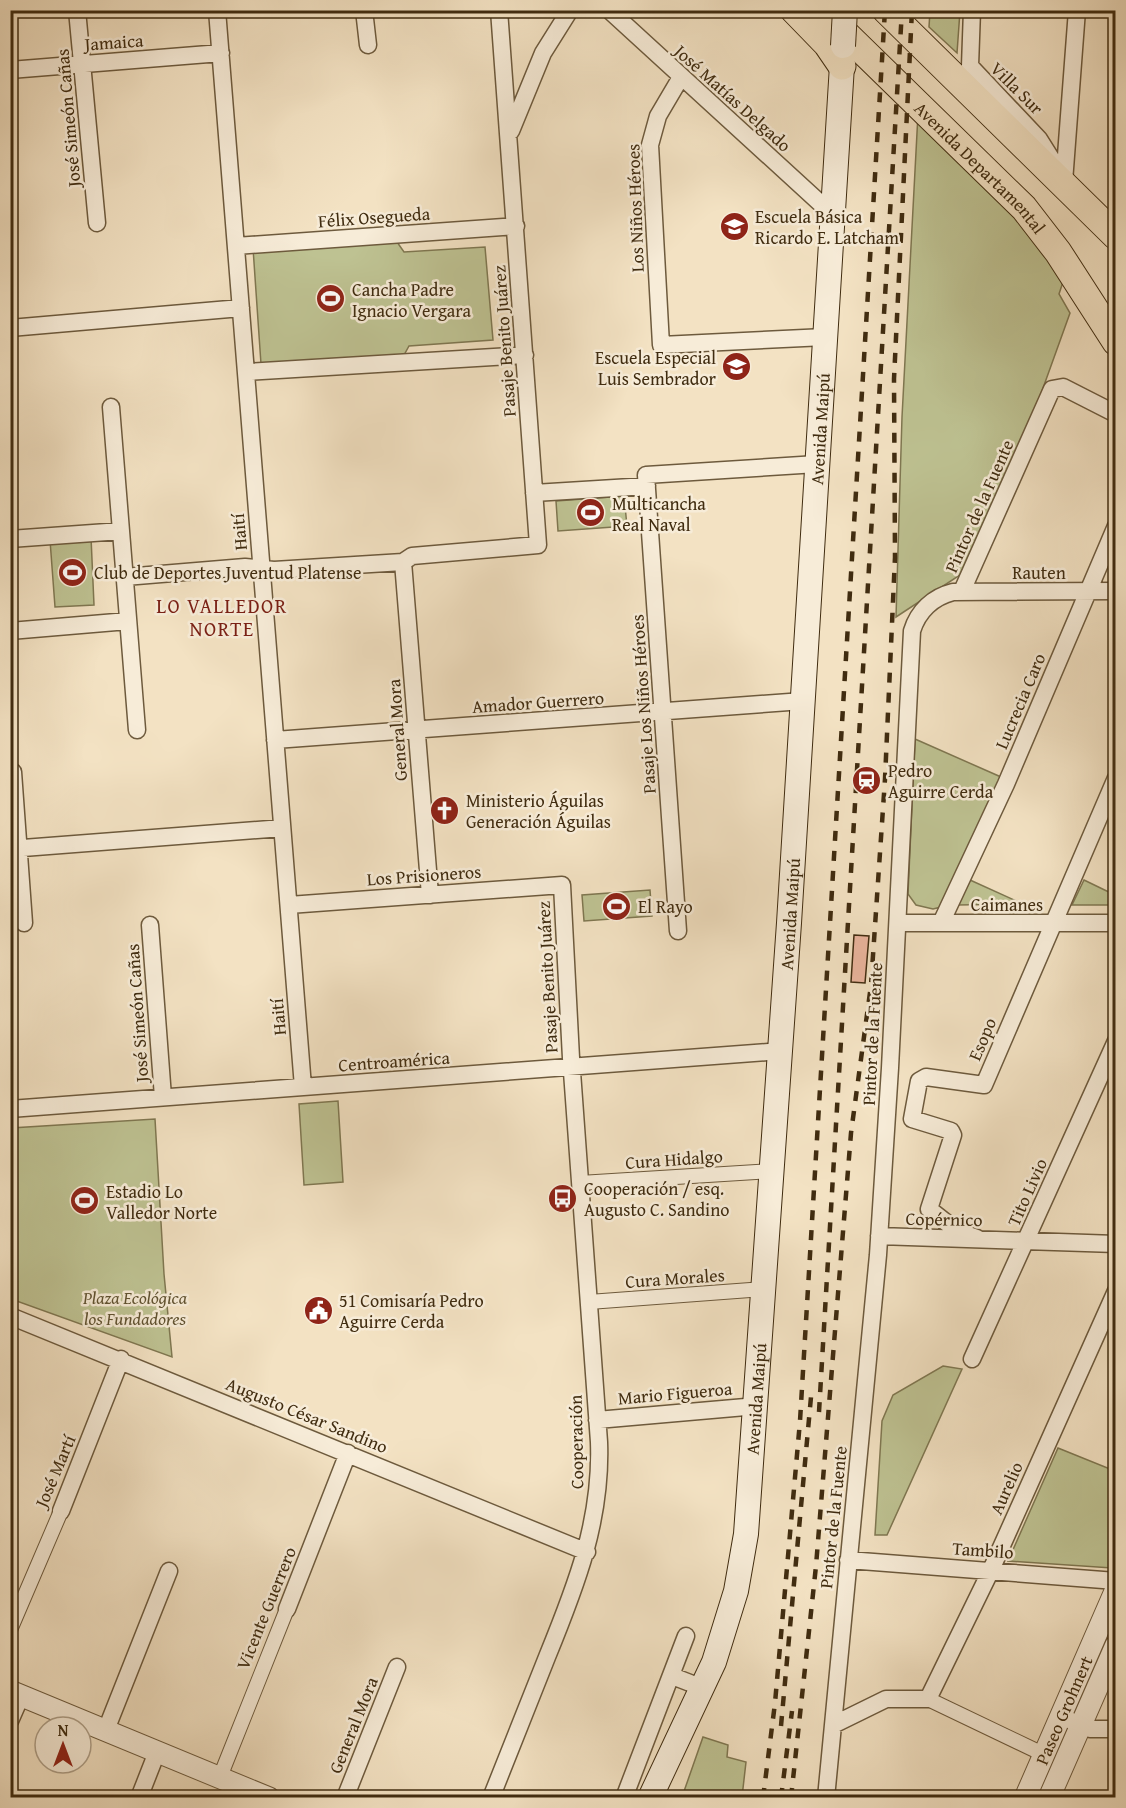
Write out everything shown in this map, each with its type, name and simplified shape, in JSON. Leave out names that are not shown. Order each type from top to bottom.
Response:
[{"type":"main road","points":[[794,10],[834,51],[842,56]]},
{"type":"main road","name":"Avenida Departamental","points":[[821,10],[1024,207],[1058,252],[1116,342]]},
{"type":"main road","name":"Avenida Maipú","points":[[650,1797],[667,1756],[703,1688],[727,1624],[742,1564],[757,1406],[771,1171],[781,1051],[845,10]]},
{"type":"main road","points":[[886,10],[1116,236]]},
{"type":"street","name":"José Simeón Cañas","points":[[77,10],[97,223]]},
{"type":"street","name":"Haití","points":[[217,10],[303,1087]]},
{"type":"street","points":[[364,10],[368,45]]},
{"type":"street","name":"Pasaje Benito Juárez","points":[[404,562],[412,556],[538,545],[510,135],[499,10]]},
{"type":"street","name":"Pasaje Benito Juárez","points":[[510,135],[543,53],[570,10]]},
{"type":"street","name":"José Matías Delgado","points":[[609,10],[832,214]]},
{"type":"street","name":"Villa Sur","points":[[972,10],[970,66],[1039,139],[1054,162],[1064,186]]},
{"type":"street","points":[[1064,186],[1077,10]]},
{"type":"street","name":"Jamaica","points":[[10,70],[221,53]]},
{"type":"street","name":"Los Niños Héroes","points":[[681,77],[658,116],[650,145],[661,345],[825,337]]},
{"type":"street","name":"Félix Osegueda","points":[[236,246],[516,226]]},
{"type":"street","points":[[10,328],[241,308]]},
{"type":"street","points":[[246,372],[525,355]]},
{"type":"street","name":"Pintor de la Fuente","points":[[826,1797],[879,1236],[898,923],[912,631],[919,615],[930,603],[945,594],[962,591],[1053,389],[1063,387],[1116,414]]},
{"type":"street","points":[[111,407],[137,730]]},
{"type":"street","points":[[534,493],[817,464]]},
{"type":"street","name":"Pasaje Los Niños Héroes","points":[[646,480],[678,931]]},
{"type":"street","name":"Lucrecia Caro","points":[[941,923],[1006,784],[1116,526]]},
{"type":"street","points":[[10,539],[121,531]]},
{"type":"street","points":[[125,577],[245,567],[262,569],[404,562]]},
{"type":"street","name":"General Mora","points":[[404,562],[430,895]]},
{"type":"street","name":"Rauten","points":[[962,591],[1116,591]]},
{"type":"street","points":[[10,631],[128,621]]},
{"type":"street","name":"Amador Guerrero","points":[[275,740],[803,701]]},
{"type":"street","points":[[13,772],[15,849],[24,923]]},
{"type":"street","name":"Esopo","points":[[977,1238],[957,1231],[929,1209],[953,1135],[951,1131],[912,1119],[919,1081],[926,1077],[984,1085],[1116,778]]},
{"type":"street","points":[[15,849],[282,828]]},
{"type":"street","name":"Pasaje Benito Juárez","points":[[562,885],[572,1067]]},
{"type":"street","name":"Los Prisioneros","points":[[289,905],[562,885]]},
{"type":"street","name":"Caimanes","points":[[898,923],[1116,923]]},
{"type":"street","name":"José Simeón Cañas","points":[[150,925],[163,1097]]},
{"type":"street","name":"Tito Livio","points":[[972,1359],[1116,1041]]},
{"type":"street","name":"Centroamérica","points":[[10,1109],[781,1051]]},
{"type":"street","name":"Cooperación","points":[[491,1797],[587,1552],[598,1486],[597,1420],[572,1067]]},
{"type":"street","name":"Cura Hidalgo","points":[[580,1184],[771,1171]]},
{"type":"street","name":"Copérnico","points":[[879,1236],[1116,1244]]},
{"type":"street","name":"Cura Morales","points":[[589,1302],[764,1289]]},
{"type":"street","name":"Aurelio","points":[[928,1699],[991,1570],[1116,1291]]},
{"type":"street","name":"Augusto César Sandino","points":[[10,1316],[121,1359],[587,1552]]},
{"type":"street","name":"José Martí","points":[[10,1630],[61,1511],[121,1359]]},
{"type":"street","name":"Mario Figueroa","points":[[597,1420],[757,1406]]},
{"type":"street","name":"Vicente Guerrero","points":[[220,1778],[348,1453]]},
{"type":"street","name":"Tambilo","points":[[848,1560],[1116,1581]]},
{"type":"street","points":[[106,1730],[169,1571]]},
{"type":"street","name":"Paseo Grohnert","points":[[1025,1797],[1116,1589]]},
{"type":"street","points":[[624,1797],[686,1636]]},
{"type":"street","name":"Paseo Grohnert","points":[[1049,1797],[1116,1645]]},
{"type":"street","name":"General Mora","points":[[345,1797],[398,1667]]},
{"type":"street","points":[[672,1676],[703,1688]]},
{"type":"street","points":[[10,1721],[16,1694],[269,1797]]},
{"type":"street","points":[[833,1725],[886,1699],[928,1699],[1043,1754]]},
{"type":"street","points":[[1060,1716],[1090,1729],[1116,1730]]},
{"type":"street","points":[[139,1797],[157,1752]]},
{"type":"green space","points":[[930,11],[960,11],[957,53],[929,27]]},
{"type":"green space","points":[[918,114],[993,189],[1064,279],[1059,294],[1070,313],[1038,402],[960,575],[896,617],[902,417]]},
{"type":"green space","name":"Cancha Padre Ignacio Vergara","points":[[397,242],[404,252],[485,247],[493,340],[409,346],[404,355],[261,364],[253,248]]},
{"type":"green space","name":"Multicancha Real Naval","points":[[624,496],[627,526],[558,531],[556,501]]},
{"type":"green space","name":"Club de Deportes Juventud Platense","points":[[91,537],[94,605],[55,607],[50,540]]},
{"type":"green space","points":[[915,739],[1001,777],[941,907],[933,909],[916,905],[908,894]]},
{"type":"green space","points":[[970,880],[1023,904],[958,905]]},
{"type":"green space","points":[[1084,880],[1115,895],[1115,905],[1072,905]]},
{"type":"green space","name":"El Rayo","points":[[650,890],[652,916],[584,921],[582,895]]},
{"type":"green space","points":[[338,1101],[343,1182],[304,1185],[299,1104]]},
{"type":"green space","name":"Estadio Lo Valledor Norte","points":[[155,1119],[164,1274],[172,1357],[11,1299],[11,1128]]},
{"type":"green space","points":[[943,1366],[962,1369],[887,1535],[875,1535],[882,1421],[893,1395]]},
{"type":"green space","points":[[1058,1448],[1115,1471],[1116,1562],[1112,1568],[1008,1561]]},
{"type":"green space","points":[[703,1737],[728,1745],[727,1757],[746,1762],[742,1797],[682,1797]]},
{"type":"building","points":[[854,935],[869,936],[865,983],[851,982]]},
{"type":"railway","points":[[763,1798],[775,1703],[800,1421],[885,10]]},
{"type":"railway","points":[[819,1412],[902,10]]},
{"type":"railway","points":[[791,1798],[816,1566],[851,1133],[871,985],[885,779],[895,557],[894,379],[912,10]]},
{"type":"railway","points":[[781,1726],[811,1397]]},
{"type":"railway","points":[[781,1798],[792,1711]]},
{"type":"place","name":"Escuela Básica Ricardo E. Latcham","points":[[734,226]]},
{"type":"place","name":"Cancha Padre Ignacio Vergara","points":[[331,299]]},
{"type":"place","name":"Escuela Especial Luis Sembrador","points":[[737,367]]},
{"type":"place","name":"Multicancha Real Naval","points":[[591,513]]},
{"type":"place","name":"Club de Deportes Juventud Platense","points":[[73,572]]},
{"type":"place","name":"Pedro Aguirre Cerda","points":[[867,780]]},
{"type":"place","name":"Ministerio Águilas Generación Águilas","points":[[445,810]]},
{"type":"place","name":"El Rayo","points":[[617,906]]},
{"type":"place","name":"Cooperación / esq. Augusto C. Sandino","points":[[563,1198]]},
{"type":"place","name":"Estadio Lo Valledor Norte","points":[[85,1201]]},
{"type":"place","name":"51 Comisaría Pedro Aguirre Cerda","points":[[318,1310]]},
{"type":"district","name":"LO VALLEDOR NORTE","points":[[222,616]]},
{"type":"park label","name":"Plaza Ecológica los Fundadores","points":[[135,1307]]}]
